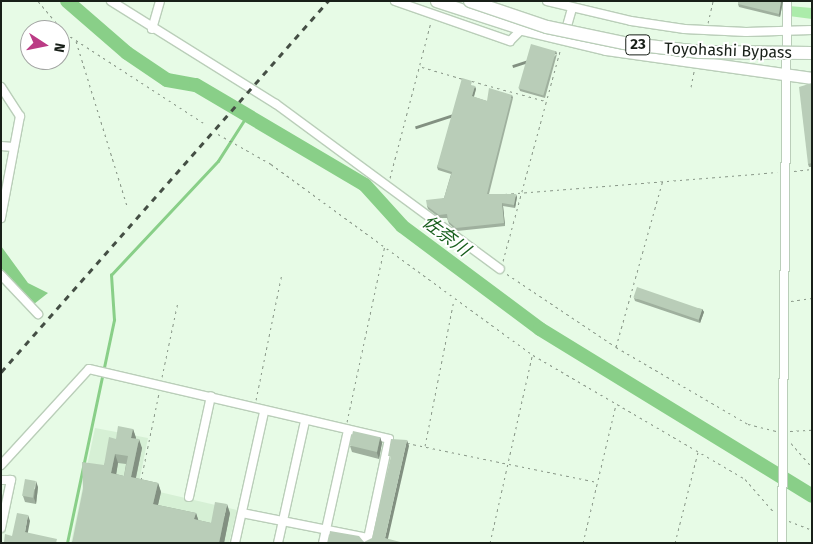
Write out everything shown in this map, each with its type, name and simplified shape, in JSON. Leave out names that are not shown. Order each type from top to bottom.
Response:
[{"type":"highway","name":"Toyohashi Bypass","points":[[470,1],[547,27],[624,43],[699,52],[812,53]]},
{"type":"highway","name":"Toyohashi Bypass","points":[[486,1],[546,20],[627,39],[718,47],[812,47]]},
{"type":"main road","points":[[436,1],[522,29],[564,39],[659,58],[785,72],[812,78]]},
{"type":"street","points":[[111,1],[152,29],[276,104],[500,269]]},
{"type":"street","points":[[152,29],[160,1]]},
{"type":"street","points":[[547,1],[572,9],[706,31],[812,30]]},
{"type":"street","points":[[782,543],[787,1]]},
{"type":"street","points":[[394,2],[510,41],[522,29]]},
{"type":"street","points":[[564,39],[572,9]]},
{"type":"street","points":[[1,87],[20,116],[1,218]]},
{"type":"street","points":[[1,146],[13,147]]},
{"type":"street","points":[[1,275],[38,314]]},
{"type":"street","points":[[1,466],[89,369],[255,406],[264,412],[390,439],[368,540],[326,529],[242,513]]},
{"type":"street","points":[[188,498],[211,396]]},
{"type":"street","points":[[235,543],[264,412]]},
{"type":"street","points":[[278,543],[305,421]]},
{"type":"street","points":[[323,543],[347,430]]},
{"type":"street","points":[[1,480],[11,480],[1,528]]},
{"type":"path","points":[[38,1],[48,15],[76,40],[205,124]]},
{"type":"path","points":[[706,31],[713,1]]},
{"type":"path","points":[[388,185],[433,14]]},
{"type":"path","points":[[564,39],[500,269],[616,347],[748,424],[782,432],[812,430]]},
{"type":"path","points":[[76,40],[127,206]]},
{"type":"path","points":[[691,87],[696,61]]},
{"type":"path","points":[[420,66],[546,101]]},
{"type":"path","points":[[218,134],[271,164],[385,245],[454,299],[532,355],[745,479],[764,504],[812,530]]},
{"type":"path","points":[[501,194],[663,179],[812,169]]},
{"type":"path","points":[[616,347],[638,279],[663,179]]},
{"type":"path","points":[[347,430],[385,245]]},
{"type":"path","points":[[255,406],[282,273]]},
{"type":"path","points":[[783,303],[812,298]]},
{"type":"path","points":[[425,446],[454,299]]},
{"type":"path","points":[[139,486],[178,302]]},
{"type":"path","points":[[490,543],[510,462],[532,355]]},
{"type":"path","points":[[583,543],[616,404]]},
{"type":"path","points":[[782,432],[812,467]]},
{"type":"path","points":[[390,439],[510,462],[597,482]]},
{"type":"path","points":[[675,543],[698,451]]},
{"type":"shaded area","points":[[789,6],[812,8],[812,19],[789,16]]},
{"type":"shaded area","points":[[1,246],[28,283],[48,293],[34,304],[1,268]]},
{"type":"shaded area","points":[[95,428],[148,438],[138,487],[237,510],[229,543],[71,543]]},
{"type":"building","points":[[738,1],[781,1],[779,14],[738,4]]},
{"type":"building","points":[[531,44],[556,51],[543,95],[518,88]]},
{"type":"building","points":[[462,78],[472,81],[471,85],[475,86],[472,96],[487,101],[489,88],[512,95],[487,194],[516,194],[514,205],[502,203],[504,223],[456,228],[448,221],[447,214],[439,215],[427,206],[426,200],[444,198],[452,172],[437,167]]},
{"type":"building","points":[[812,83],[812,163],[808,164],[799,87]]},
{"type":"building","points":[[637,287],[702,309],[699,320],[633,297]]},
{"type":"building","points":[[118,426],[133,429],[131,438],[139,439],[131,477],[158,483],[153,504],[196,513],[194,519],[211,523],[215,502],[227,504],[219,543],[72,543],[83,489],[82,462],[104,465],[109,437],[116,439]],"holes":[[[115,454],[128,456],[124,476],[111,473]]]},
{"type":"building","points":[[353,431],[380,437],[377,452],[350,446]]},
{"type":"building","points":[[391,439],[407,440],[385,538],[404,543],[328,543],[330,531],[359,536],[364,542],[372,538],[391,456],[388,456]]},
{"type":"building","points":[[25,479],[36,481],[33,498],[22,496]]},
{"type":"building","points":[[17,513],[28,515],[25,532],[57,539],[56,543],[4,542],[5,534],[12,536]]},
{"type":"waterway","name":"佐奈川","points":[[67,1],[127,53],[167,80],[196,85],[365,185],[402,226],[540,329],[812,496]]},
{"type":"waterway","points":[[67,543],[114,320],[111,275],[218,161],[248,114]]},
{"type":"railway","points":[[1,372],[328,1]]}]
